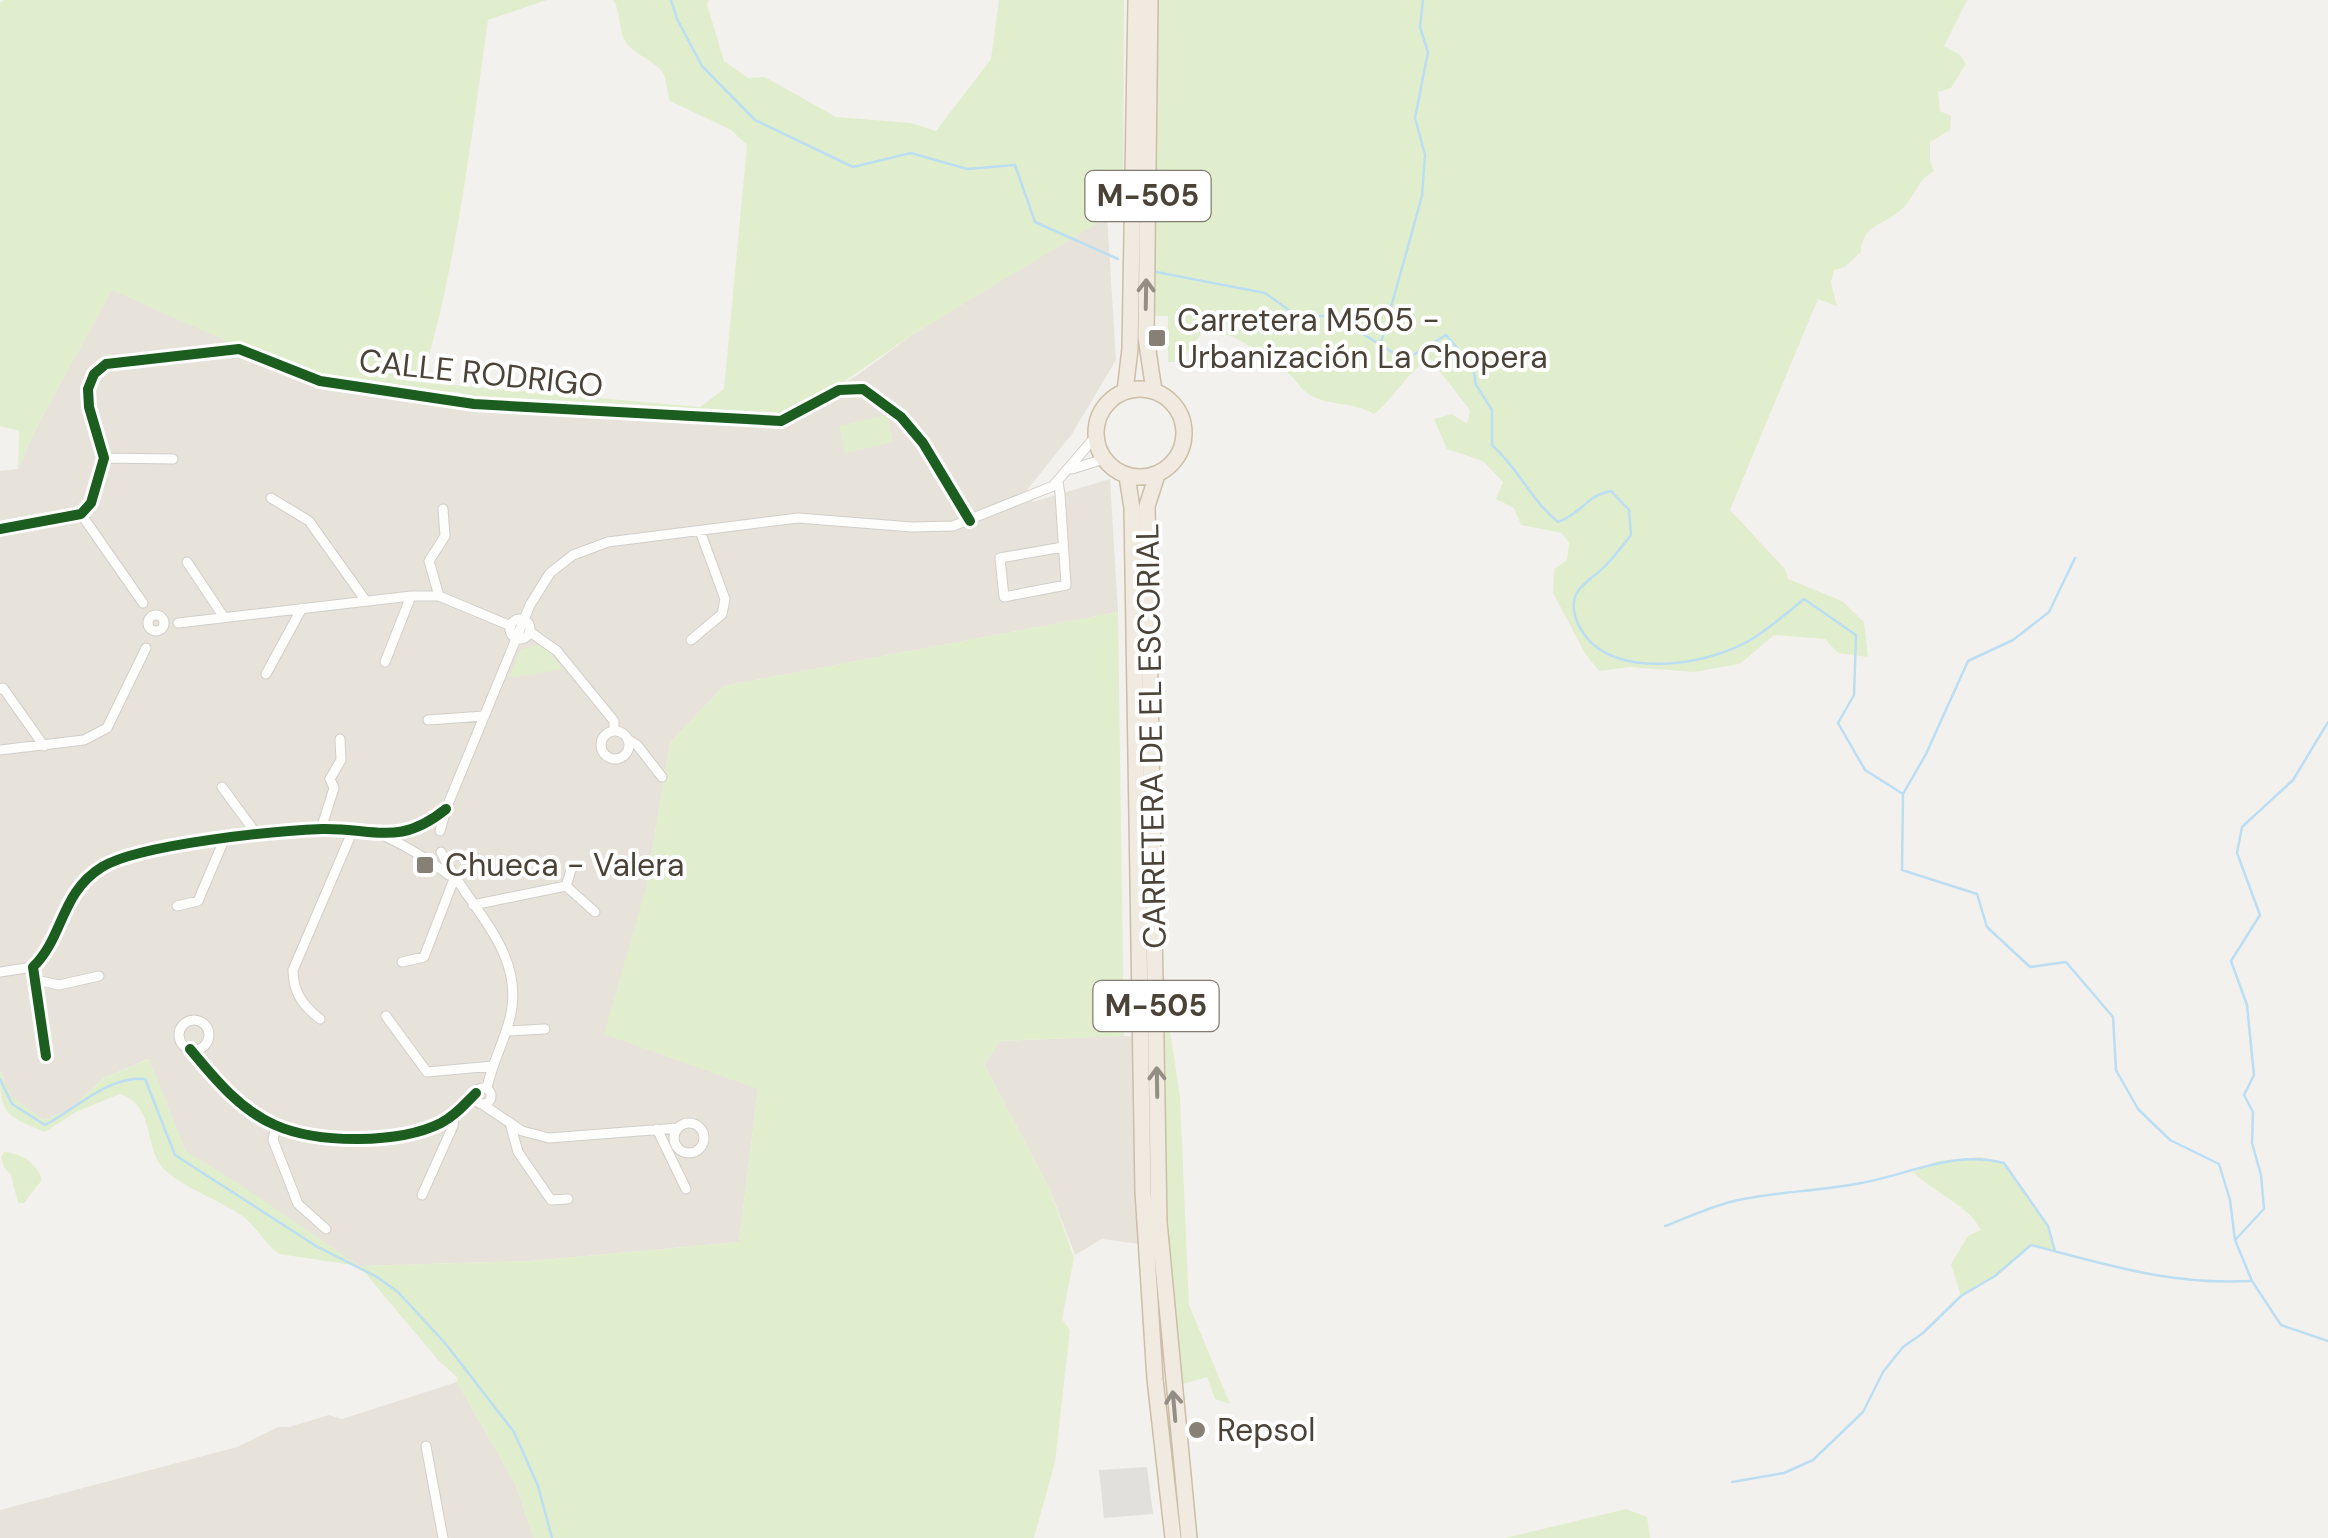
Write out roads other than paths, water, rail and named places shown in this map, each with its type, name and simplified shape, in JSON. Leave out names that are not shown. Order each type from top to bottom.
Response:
[{"type":"highway","name":"M-505","points":[[1096,436],[1103,409],[1125,391],[1130,349],[1136,0]]},
{"type":"highway","name":"M-505","points":[[1150,0],[1146,338],[1154,391],[1168,398],[1184,424],[1180,454],[1157,475]]},
{"type":"highway","points":[[1125,391],[1154,391]]},
{"type":"highway","points":[[1096,436],[1104,459],[1127,476],[1157,475]]},
{"type":"highway","name":"CARRETERA DE EL ESCORIAL","points":[[1157,475],[1147,506],[1160,1222],[1189,1538]]},
{"type":"highway","name":"CARRETERA DE EL ESCORIAL","points":[[1127,476],[1132,508],[1143,1191],[1155,1379],[1173,1538]]},
{"type":"street","name":"CALLE RODRIGO","points":[[104,458],[89,408],[88,389],[94,374],[106,364],[240,349],[320,380],[474,404],[781,422],[850,388],[863,389],[901,417],[923,443],[970,521]]},
{"type":"street","points":[[440,831],[538,590],[550,573],[573,555],[608,542],[798,518],[912,528],[953,526],[1058,482],[1096,436]]},
{"type":"street","points":[[0,529],[80,514],[91,503],[104,458],[173,459]]},
{"type":"street","points":[[1065,472],[1104,459]]},
{"type":"street","points":[[1058,482],[1063,547],[1066,586],[1004,597],[1000,558],[1063,547]]},
{"type":"street","points":[[272,498],[308,521],[366,601]]},
{"type":"street","points":[[438,596],[429,561],[444,536],[443,510]]},
{"type":"street","points":[[80,514],[143,604],[178,623]]},
{"type":"street","points":[[691,640],[722,614],[725,599],[700,531]]},
{"type":"street","points":[[187,562],[224,616]]},
{"type":"street","points":[[143,604],[153,632],[178,623],[224,616],[411,596],[438,596],[511,626]]},
{"type":"street","points":[[384,662],[411,596]]},
{"type":"street","points":[[266,674],[302,608]]},
{"type":"street","points":[[148,624],[160,616]]},
{"type":"street","points":[[0,750],[84,740],[107,728],[146,648],[165,623],[160,616]]},
{"type":"street","points":[[524,620],[515,620],[511,634],[517,639],[530,632]]},
{"type":"street","points":[[524,620],[530,632],[557,651],[614,722],[614,730]]},
{"type":"street","points":[[146,648],[148,624]]},
{"type":"street","points":[[0,689],[44,746]]},
{"type":"street","points":[[428,720],[484,716]]},
{"type":"street","points":[[614,730],[602,740],[605,756],[615,760],[626,756],[629,740]]},
{"type":"street","points":[[614,730],[637,745],[662,777]]},
{"type":"street","points":[[321,830],[334,788],[330,778],[341,760],[340,739]]},
{"type":"street","points":[[222,787],[258,836]]},
{"type":"street","points":[[0,972],[34,968],[70,898],[100,868],[140,852],[321,830],[380,834],[414,831],[446,809]]},
{"type":"street","points":[[190,1050],[219,1084],[250,1110],[276,1126],[330,1139],[416,1131],[440,1124],[482,1095],[512,1010],[509,964],[501,945],[454,879],[441,852],[444,839],[440,831],[426,825]]},
{"type":"street","points":[[320,1019],[308,1010],[293,986],[293,970],[353,830]]},
{"type":"street","points":[[411,848],[414,831]]},
{"type":"street","points":[[380,834],[411,848],[454,879]]},
{"type":"street","points":[[177,906],[198,901],[224,840]]},
{"type":"street","points":[[428,859],[441,852]]},
{"type":"street","points":[[566,886],[572,867]]},
{"type":"street","points":[[402,962],[424,957],[454,879]]},
{"type":"street","points":[[473,905],[566,886]]},
{"type":"street","points":[[566,886],[595,912]]},
{"type":"street","points":[[34,968],[46,1056]]},
{"type":"street","points":[[36,980],[59,986],[99,976]]},
{"type":"street","points":[[386,1016],[427,1072],[494,1066]]},
{"type":"street","points":[[506,1031],[545,1028]]},
{"type":"street","points":[[482,1095],[508,1121],[534,1137],[678,1128]]},
{"type":"street","points":[[422,1195],[457,1112]]},
{"type":"street","points":[[508,1121],[518,1152],[551,1200],[568,1199]]},
{"type":"street","points":[[276,1126],[273,1140],[298,1204],[326,1229]]},
{"type":"street","points":[[658,1129],[686,1190]]},
{"type":"street","points":[[426,1446],[442,1538]]},
{"type":"waterway","points":[[671,0],[702,66],[755,120],[853,167],[911,153],[967,169],[1015,165],[1035,222],[1118,259]]},
{"type":"waterway","points":[[1381,343],[1422,196],[1425,155],[1415,118],[1428,52],[1420,27],[1423,0]]},
{"type":"waterway","points":[[1156,272],[1265,293],[1300,318],[1332,315],[1405,360],[1446,335],[1473,366],[1476,385],[1492,410],[1492,445],[1548,513],[1558,522],[1611,491],[1629,510],[1631,535],[1575,596],[1578,625],[1599,649],[1641,663],[1691,661],[1737,647],[1804,599],[1856,635],[1854,695],[1838,723],[1865,770],[1903,794],[1902,870],[1977,894],[1987,927],[2030,967],[2066,962],[2113,1017],[2116,1070],[2138,1109],[2170,1140],[2219,1164],[2230,1200],[2235,1240],[2252,1281],[2281,1325],[2328,1341]]},
{"type":"waterway","points":[[1903,794],[1926,754],[1968,661],[2013,640],[2049,612],[2075,558]]},
{"type":"waterway","points":[[2235,1240],[2264,1209],[2261,1175],[2252,1143],[2253,1112],[2244,1095],[2254,1075],[2247,1005],[2231,961],[2260,915],[2237,853],[2242,827],[2293,780],[2328,722]]},
{"type":"waterway","points":[[0,1079],[12,1104],[45,1125],[119,1082],[145,1079],[175,1155],[316,1246],[377,1277],[398,1292],[445,1343],[514,1432],[538,1486],[552,1538]]},
{"type":"waterway","points":[[1665,1226],[1746,1198],[1861,1183],[1950,1161],[1986,1160],[2004,1163],[2048,1226],[2055,1251]]},
{"type":"waterway","points":[[1732,1482],[1784,1473],[1813,1460],[1863,1412],[1883,1372],[1903,1347],[1961,1296],[1995,1276],[2031,1245],[2166,1277],[2250,1281]]},
{"type":"place","name":"Carretera M505 - Urbanización La Chopera","points":[[1157,338]]},
{"type":"place","name":"Chueca - Valera","points":[[425,865]]},
{"type":"place","name":"Repsol","points":[[1197,1430]]}]
